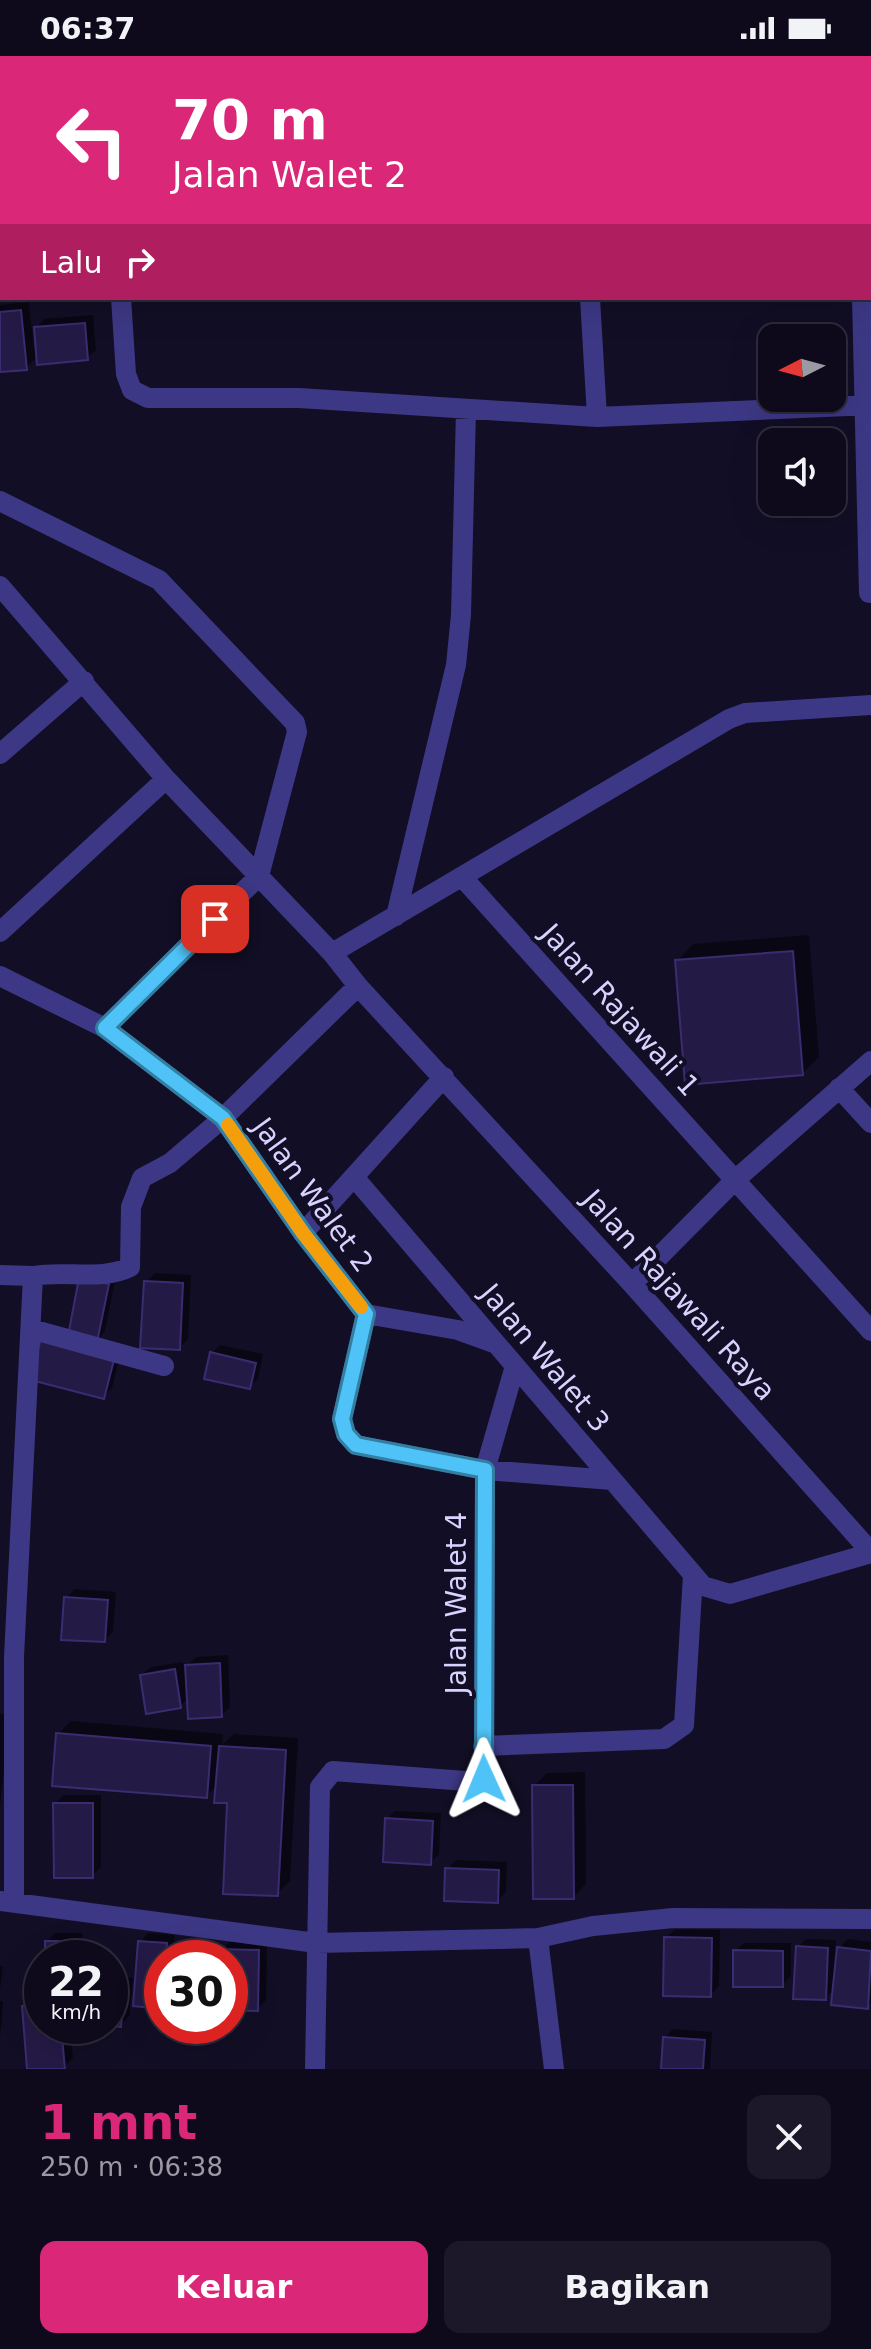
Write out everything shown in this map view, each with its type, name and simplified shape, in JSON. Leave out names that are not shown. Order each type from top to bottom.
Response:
[{"type":"street","points":[[121,300],[126,374],[132,390],[148,398],[299,398],[597,417],[868,405]]},
{"type":"street","points":[[590,300],[597,417]]},
{"type":"street","points":[[862,300],[868,405],[869,593]]},
{"type":"street","points":[[396,916],[456,665],[461,615],[466,410]]},
{"type":"street","points":[[0,501],[159,580],[295,723],[297,732],[259,876],[105,1028]]},
{"type":"street","name":"Jalan Rajawali Raya","points":[[0,586],[166,779],[332,953],[358,986],[632,1284],[871,1553]]},
{"type":"street","points":[[0,754],[84,681]]},
{"type":"street","points":[[332,953],[729,719],[745,713],[871,705]]},
{"type":"street","points":[[0,932],[166,779]]},
{"type":"street","name":"Jalan Rajawali 1","points":[[463,878],[871,1331]]},
{"type":"street","name":"Jalan Walet 2","points":[[0,976],[105,1028],[223,1118],[303,1233],[366,1314],[342,1419],[346,1434],[356,1445],[485,1470],[612,1480]]},
{"type":"street","points":[[0,1275],[108,1273],[130,1267],[131,1207],[142,1178],[170,1163],[223,1118],[358,986]]},
{"type":"street","points":[[632,1284],[735,1180],[871,1061]]},
{"type":"street","points":[[303,1233],[444,1077]]},
{"type":"street","points":[[839,1088],[871,1123]]},
{"type":"street","name":"Jalan Walet 3","points":[[354,1177],[693,1575]]},
{"type":"street","points":[[33,1276],[14,1657],[7,1901],[316,1943],[538,1938],[593,1926],[673,1918],[871,1919]]},
{"type":"street","points":[[366,1314],[458,1330],[495,1343]]},
{"type":"street","points":[[31,1329],[164,1366]]},
{"type":"street","name":"Jalan Walet 4","points":[[316,1943],[320,1787],[327,1775],[333,1771],[479,1782],[485,1770],[485,1470],[515,1366]]},
{"type":"street","points":[[693,1575],[716,1592],[730,1594],[871,1553]]},
{"type":"street","points":[[483,1746],[664,1739],[677,1733],[684,1725],[693,1575]]},
{"type":"street","points":[[538,1938],[554,2069]]},
{"type":"street","points":[[315,2069],[316,1943]]},
{"type":"building","points":[[21,310],[27,370],[0,372],[0,312]]},
{"type":"building","points":[[85,323],[88,360],[37,365],[34,327]]},
{"type":"building","points":[[793,951],[803,1075],[685,1085],[675,960]]},
{"type":"building","points":[[79,1278],[109,1284],[97,1342],[68,1336]]},
{"type":"building","points":[[144,1281],[183,1283],[180,1350],[140,1348]]},
{"type":"building","points":[[42,1334],[116,1352],[104,1399],[31,1380]]},
{"type":"building","points":[[210,1352],[256,1363],[250,1389],[204,1379]]},
{"type":"building","points":[[64,1597],[108,1600],[105,1642],[61,1640]]},
{"type":"building","points":[[220,1663],[222,1717],[188,1719],[185,1665]]},
{"type":"building","points":[[175,1669],[181,1708],[146,1714],[140,1675]]},
{"type":"building","points":[[56,1733],[211,1746],[207,1798],[52,1786]]},
{"type":"building","points":[[219,1746],[286,1750],[278,1896],[223,1894],[227,1803],[214,1803]]},
{"type":"building","points":[[532,1785],[573,1785],[574,1899],[533,1899]]},
{"type":"building","points":[[53,1803],[93,1803],[93,1878],[54,1878]]},
{"type":"building","points":[[385,1818],[433,1821],[431,1865],[383,1862]]},
{"type":"building","points":[[445,1868],[499,1870],[498,1903],[444,1901]]},
{"type":"building","points":[[664,1937],[712,1938],[711,1997],[663,1996]]},
{"type":"building","points":[[138,1941],[144,1941],[144,2007],[133,2006]]},
{"type":"building","points":[[796,1946],[828,1948],[826,2000],[793,1999]]},
{"type":"building","points":[[837,1947],[871,1951],[868,2009],[831,2005]]},
{"type":"building","points":[[248,1950],[259,1950],[258,2011],[248,2011]]},
{"type":"building","points":[[733,1950],[783,1951],[783,1987],[733,1987]]},
{"type":"building","points":[[663,2037],[705,2040],[703,2069],[661,2069]]},
{"type":"building","points":[[25,2044],[63,2044],[65,2069],[27,2069]]},
{"type":"slow traffic","points":[[228,1125],[303,1233],[361,1307]]},
{"type":"route","points":[[215,919],[105,1028],[223,1118],[303,1233],[366,1314],[342,1419],[346,1434],[356,1445],[485,1470],[484,1779]]}]
